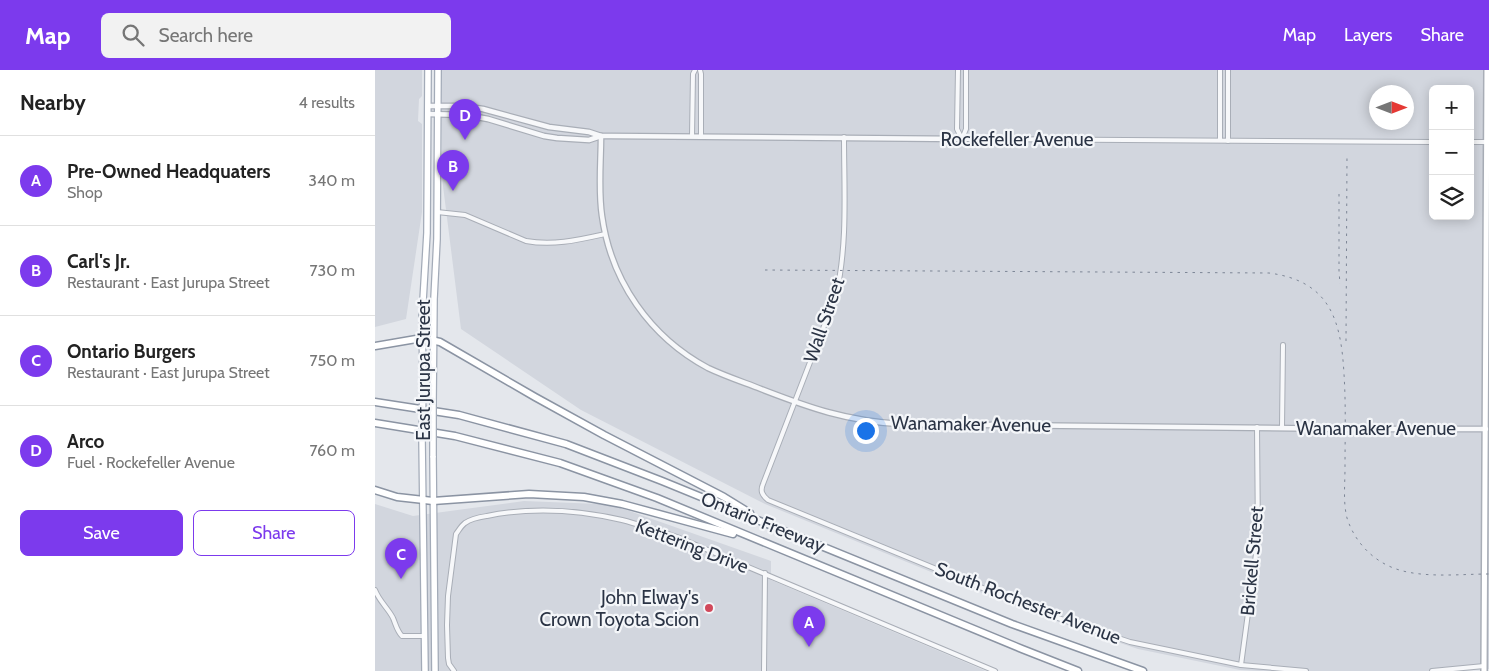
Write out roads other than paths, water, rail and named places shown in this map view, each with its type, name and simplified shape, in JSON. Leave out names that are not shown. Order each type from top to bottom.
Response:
[{"type":"highway","points":[[375,346],[422,338],[440,342],[605,435],[724,497],[766,523]]},
{"type":"highway","name":"Ontario Freeway","points":[[375,402],[459,415],[566,444],[766,523],[1012,624],[1143,671]]},
{"type":"highway","name":"Ontario Freeway","points":[[375,423],[455,436],[560,462],[657,498],[1078,671]]},
{"type":"highway","points":[[375,490],[397,497],[433,501],[529,494],[584,497],[630,506],[758,540]]},
{"type":"main road","name":"East Jurupa Street","points":[[425,671],[422,500],[422,318],[427,233],[428,70]]},
{"type":"main road","name":"East Jurupa Street","points":[[435,671],[433,456],[438,70]]},
{"type":"main road","points":[[1484,669],[1487,70]]},
{"type":"street","points":[[692,136],[693,74],[695,70]]},
{"type":"street","points":[[700,70],[701,136]]},
{"type":"street","points":[[958,70],[957,129],[962,139]]},
{"type":"street","points":[[962,139],[966,129],[966,70]]},
{"type":"street","points":[[1220,70],[1220,140]]},
{"type":"street","points":[[1228,70],[1228,140]]},
{"type":"street","name":"Rockefeller Avenue","points":[[428,106],[463,106],[483,109],[549,127],[589,132],[601,136],[1429,142]]},
{"type":"street","name":"Rockefeller Avenue","points":[[428,114],[467,115],[557,138],[589,140],[601,136]]},
{"type":"street","name":"Wanamaker Avenue","points":[[601,136],[601,196],[605,234],[613,261],[626,289],[645,316],[664,337],[690,357],[714,370],[833,415],[878,423],[900,424],[1486,429]]},
{"type":"street","name":"Wall Street","points":[[762,494],[761,488],[836,295],[839,282],[843,243],[844,137]]},
{"type":"street","points":[[1474,142],[1487,142]]},
{"type":"street","points":[[437,212],[465,215],[534,243],[566,242],[605,234]]},
{"type":"street","points":[[1282,427],[1283,345]]},
{"type":"street","name":"Brickell Street","points":[[1241,665],[1258,539],[1257,427]]},
{"type":"street","name":"South Rochester Avenue","points":[[762,494],[768,500],[1047,614],[1130,642],[1241,665],[1306,671]]},
{"type":"street","name":"Kettering Drive","points":[[454,671],[449,664],[448,658],[448,596],[454,544],[460,527],[475,518],[506,513],[551,511],[620,520],[677,537],[995,671]]},
{"type":"street","points":[[764,671],[765,574]]},
{"type":"street","points":[[375,590],[382,604],[392,617],[398,633],[403,636],[425,636]]},
{"type":"street","points":[[1432,671],[1484,669]]},
{"type":"railway","points":[[1346,341],[1347,155]]},
{"type":"railway","points":[[1339,194],[1340,284]]},
{"type":"railway","points":[[765,270],[1269,273],[1290,277],[1319,294],[1335,320],[1340,337],[1345,397],[1345,506],[1347,518],[1358,541],[1376,559],[1402,571],[1439,575],[1489,574]]},
{"type":"place","name":"Arco","points":[[465,140]]},
{"type":"place","name":"Carl's Jr.","points":[[453,191]]},
{"type":"place","name":"Ontario Burgers","points":[[401,579]]},
{"type":"place","name":"John Elway's Crown Toyota Scion","points":[[709,608]]},
{"type":"place","name":"Pre-Owned Headquaters","points":[[809,647]]}]
